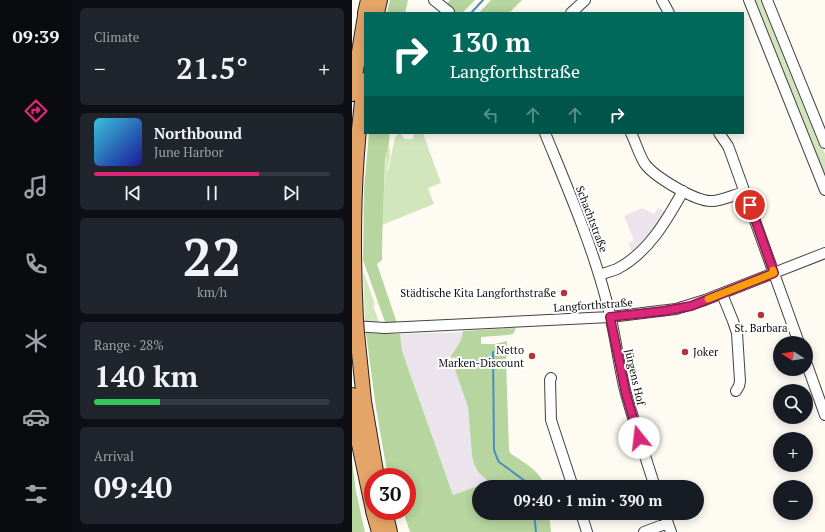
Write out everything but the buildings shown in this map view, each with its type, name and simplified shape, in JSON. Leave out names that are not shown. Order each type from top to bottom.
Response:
[{"type":"highway","points":[[365,12],[368,0]]},
{"type":"highway","points":[[377,12],[380,0]]},
{"type":"highway","points":[[352,94],[364,20]]},
{"type":"highway","points":[[364,88],[359,128],[354,202],[355,326],[364,401],[375,468]]},
{"type":"highway","points":[[352,395],[364,468]]},
{"type":"highway","points":[[376,520],[379,532]]},
{"type":"highway","points":[[387,520],[390,532]]},
{"type":"street","points":[[434,0],[449,12]]},
{"type":"street","points":[[572,12],[585,0]]},
{"type":"street","points":[[662,0],[668,12]]},
{"type":"street","points":[[749,0],[825,190]]},
{"type":"street","points":[[767,0],[825,143]]},
{"type":"street","name":"Schachtstraße","points":[[545,134],[582,222],[600,275],[610,317]]},
{"type":"street","points":[[631,134],[648,168],[659,177],[683,191],[699,199],[711,201],[716,201],[745,192]]},
{"type":"street","points":[[720,134],[730,150],[796,336]]},
{"type":"street","points":[[600,275],[617,269],[646,245],[663,224],[683,191]]},
{"type":"street","name":"Langforthstraße","points":[[355,326],[385,328],[610,317],[676,309],[691,306],[825,253]]},
{"type":"street","points":[[722,294],[734,321],[738,343],[740,381],[736,391]]},
{"type":"street","name":"Jürgens Hof","points":[[610,317],[626,394],[653,480]]},
{"type":"street","points":[[811,376],[825,415]]},
{"type":"street","points":[[551,378],[551,420],[571,480]]},
{"type":"street","points":[[583,520],[587,532]]},
{"type":"street","points":[[644,532],[668,523]]},
{"type":"shaded area","points":[[642,208],[654,214],[658,208],[668,213],[633,254],[628,243],[634,241],[624,216]]},
{"type":"shaded area","points":[[463,332],[463,338],[451,356],[454,357],[458,369],[455,370],[468,407],[474,464],[478,472],[487,480],[472,480],[472,488],[453,495],[402,351],[400,334]]},
{"type":"green space","points":[[390,0],[408,0],[405,12],[387,12]]},
{"type":"green space","points":[[450,0],[475,0],[463,12],[454,12],[446,5]]},
{"type":"green space","points":[[491,0],[522,0],[510,12],[480,12]]},
{"type":"green space","points":[[751,0],[763,0],[766,7],[825,154],[825,182]]},
{"type":"green space","points":[[369,134],[389,134],[389,143],[385,161],[382,260],[377,264],[397,323],[385,322],[363,260],[364,189]]},
{"type":"green space","points":[[398,134],[401,134],[405,139],[413,139],[414,134],[423,134],[441,183],[428,188],[434,204],[382,225],[386,155],[388,145],[390,157],[388,171],[395,137]]},
{"type":"green space","points":[[363,270],[375,305],[373,306],[379,322],[365,321]]},
{"type":"green space","points":[[516,328],[513,334],[481,337],[481,344],[495,344],[507,341],[506,361],[509,450],[510,453],[526,463],[542,480],[487,480],[478,472],[472,456],[468,407],[455,370],[458,369],[455,357],[452,358],[451,356],[460,341],[463,331]]},
{"type":"green space","points":[[366,333],[400,334],[402,351],[453,495],[472,488],[472,520],[550,520],[551,532],[410,532],[406,520],[416,520],[416,468],[386,468],[376,408]]},
{"type":"green space","points":[[352,460],[356,492],[365,532],[352,532]]},
{"type":"waterway","points":[[472,12],[483,0]]},
{"type":"waterway","points":[[493,352],[494,450],[499,462],[524,480]]},
{"type":"waterway","points":[[535,520],[536,532]]},
{"type":"slow traffic","points":[[708,299],[774,273],[773,270]]},
{"type":"place","name":"Städtische Kita Langforthstraße","points":[[564,293]]},
{"type":"place","name":"St. Barbara","points":[[761,315]]},
{"type":"place","name":"Joker","points":[[685,352]]},
{"type":"place","name":"Netto Marken-Discount","points":[[532,356]]},
{"type":"route","points":[[639,438],[626,394],[610,317],[664,311],[691,306],[774,273],[750,205]]}]
